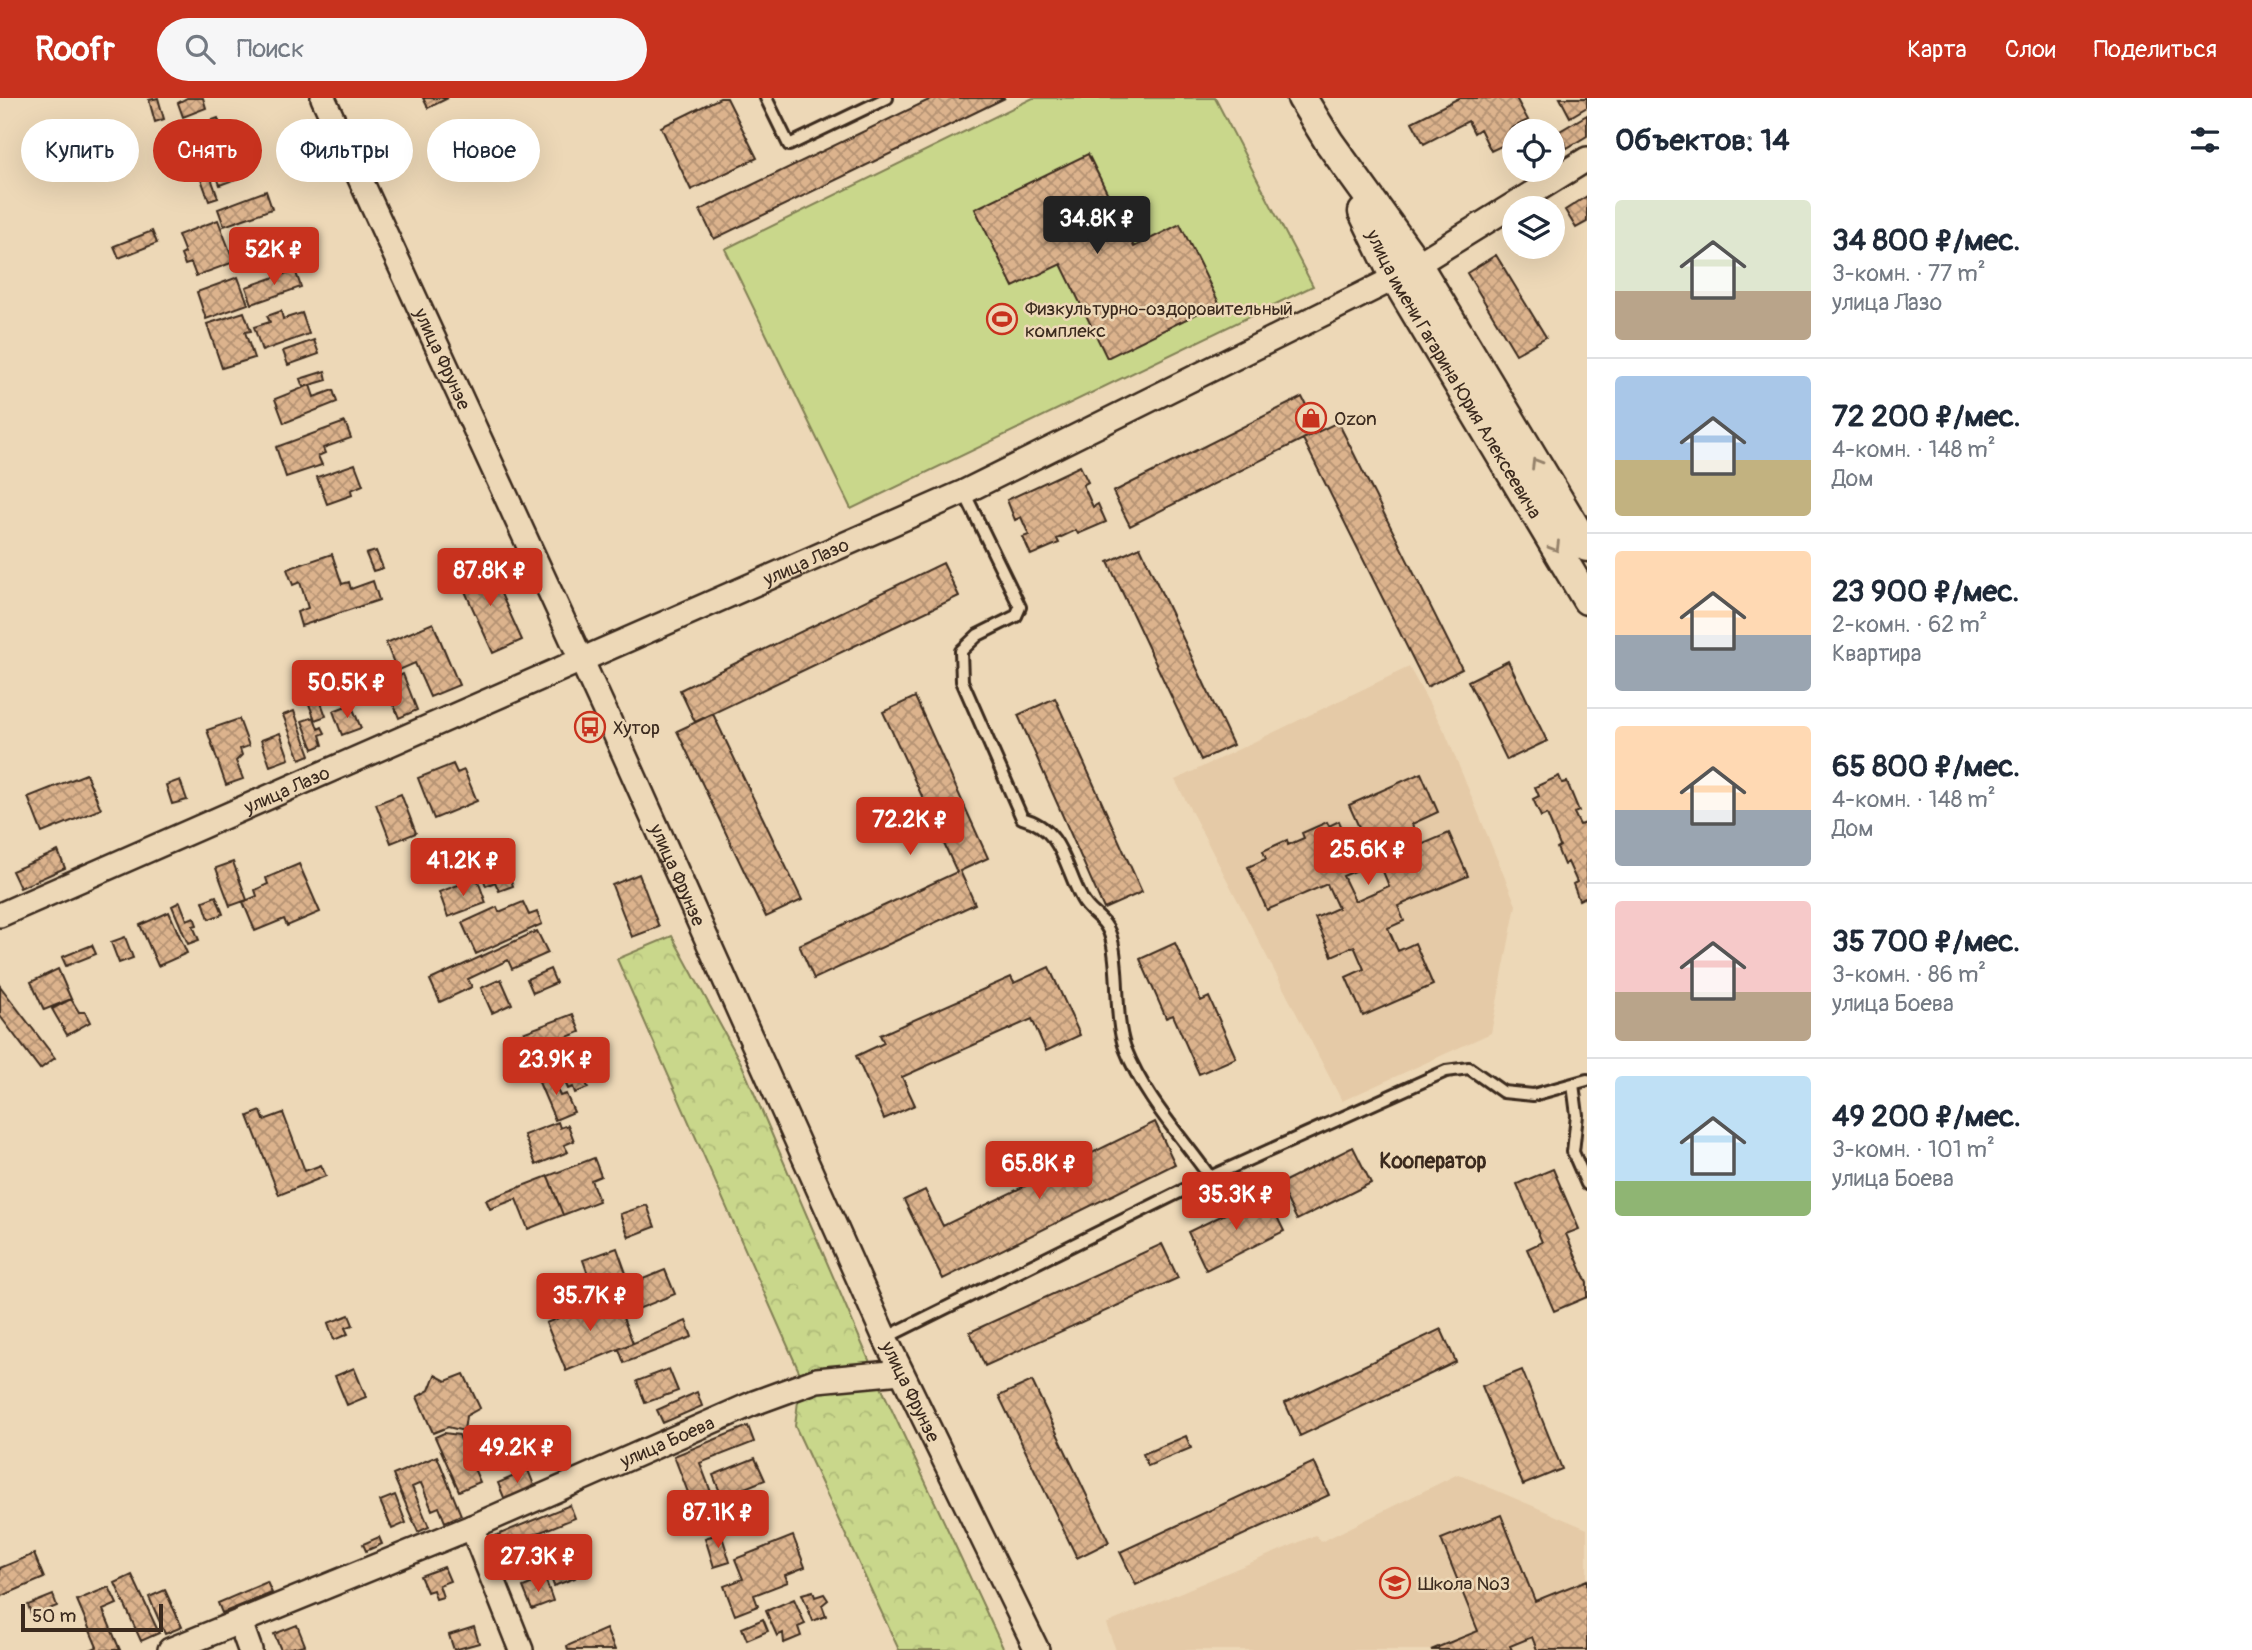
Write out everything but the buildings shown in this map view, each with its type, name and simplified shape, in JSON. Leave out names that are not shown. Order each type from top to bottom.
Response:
[{"type":"street","name":"улица Фрунзе","points":[[323,98],[885,1338],[1037,1650]]},
{"type":"street","name":"улица имени Гагарина Юрия Алексеевича","points":[[1302,98],[1406,271],[1587,600]]},
{"type":"street","name":"улица Лазо","points":[[0,915],[964,492],[1406,271],[1587,159]]},
{"type":"street","name":"улица имени Гагарина Юрия Алексеевича","points":[[1406,271],[1587,547]]},
{"type":"street","name":"улица Боева","points":[[170,1650],[472,1527],[767,1398],[817,1380],[901,1372]]},
{"type":"street","points":[[472,1527],[522,1650]]},
{"type":"street","points":[[240,1622],[250,1650]]},
{"type":"lane","points":[[766,98],[789,145],[887,98]]},
{"type":"lane","points":[[964,492],[1020,607],[1016,616],[978,635],[961,651],[962,681],[1022,818],[1040,822],[1058,843],[1083,902],[1103,918],[1112,940],[1124,1045],[1150,1098],[1210,1177]]},
{"type":"lane","points":[[885,1338],[1210,1177],[1446,1072],[1469,1068],[1503,1092],[1533,1095],[1587,1080]]},
{"type":"lane","points":[[1573,1084],[1577,1115],[1573,1152],[1587,1184]]},
{"type":"shaded area","points":[[1409,667],[1445,732],[1516,905],[1491,1033],[1342,1101],[1175,780]]},
{"type":"shaded area","name":"Школа №3","points":[[1458,1474],[1587,1529],[1587,1650],[1116,1650],[1106,1624],[1316,1535],[1321,1542]]},
{"type":"green space","name":"Физкультурно-оздоровительный комплекс","points":[[1033,98],[1215,98],[1313,286],[851,509],[725,249]]},
{"type":"green space","points":[[672,936],[742,1065],[875,1374],[1004,1650],[899,1650],[795,1426],[801,1376],[617,959]]},
{"type":"place","name":"Физкультурно-оздоровительный комплекс","points":[[1002,319]]},
{"type":"place","name":"Ozon","points":[[1311,418]]},
{"type":"place","name":"Хутор","points":[[590,727]]},
{"type":"place","name":"Школа №3","points":[[1395,1583]]},
{"type":"district","name":"Кооператор","points":[[1433,1161]]}]
